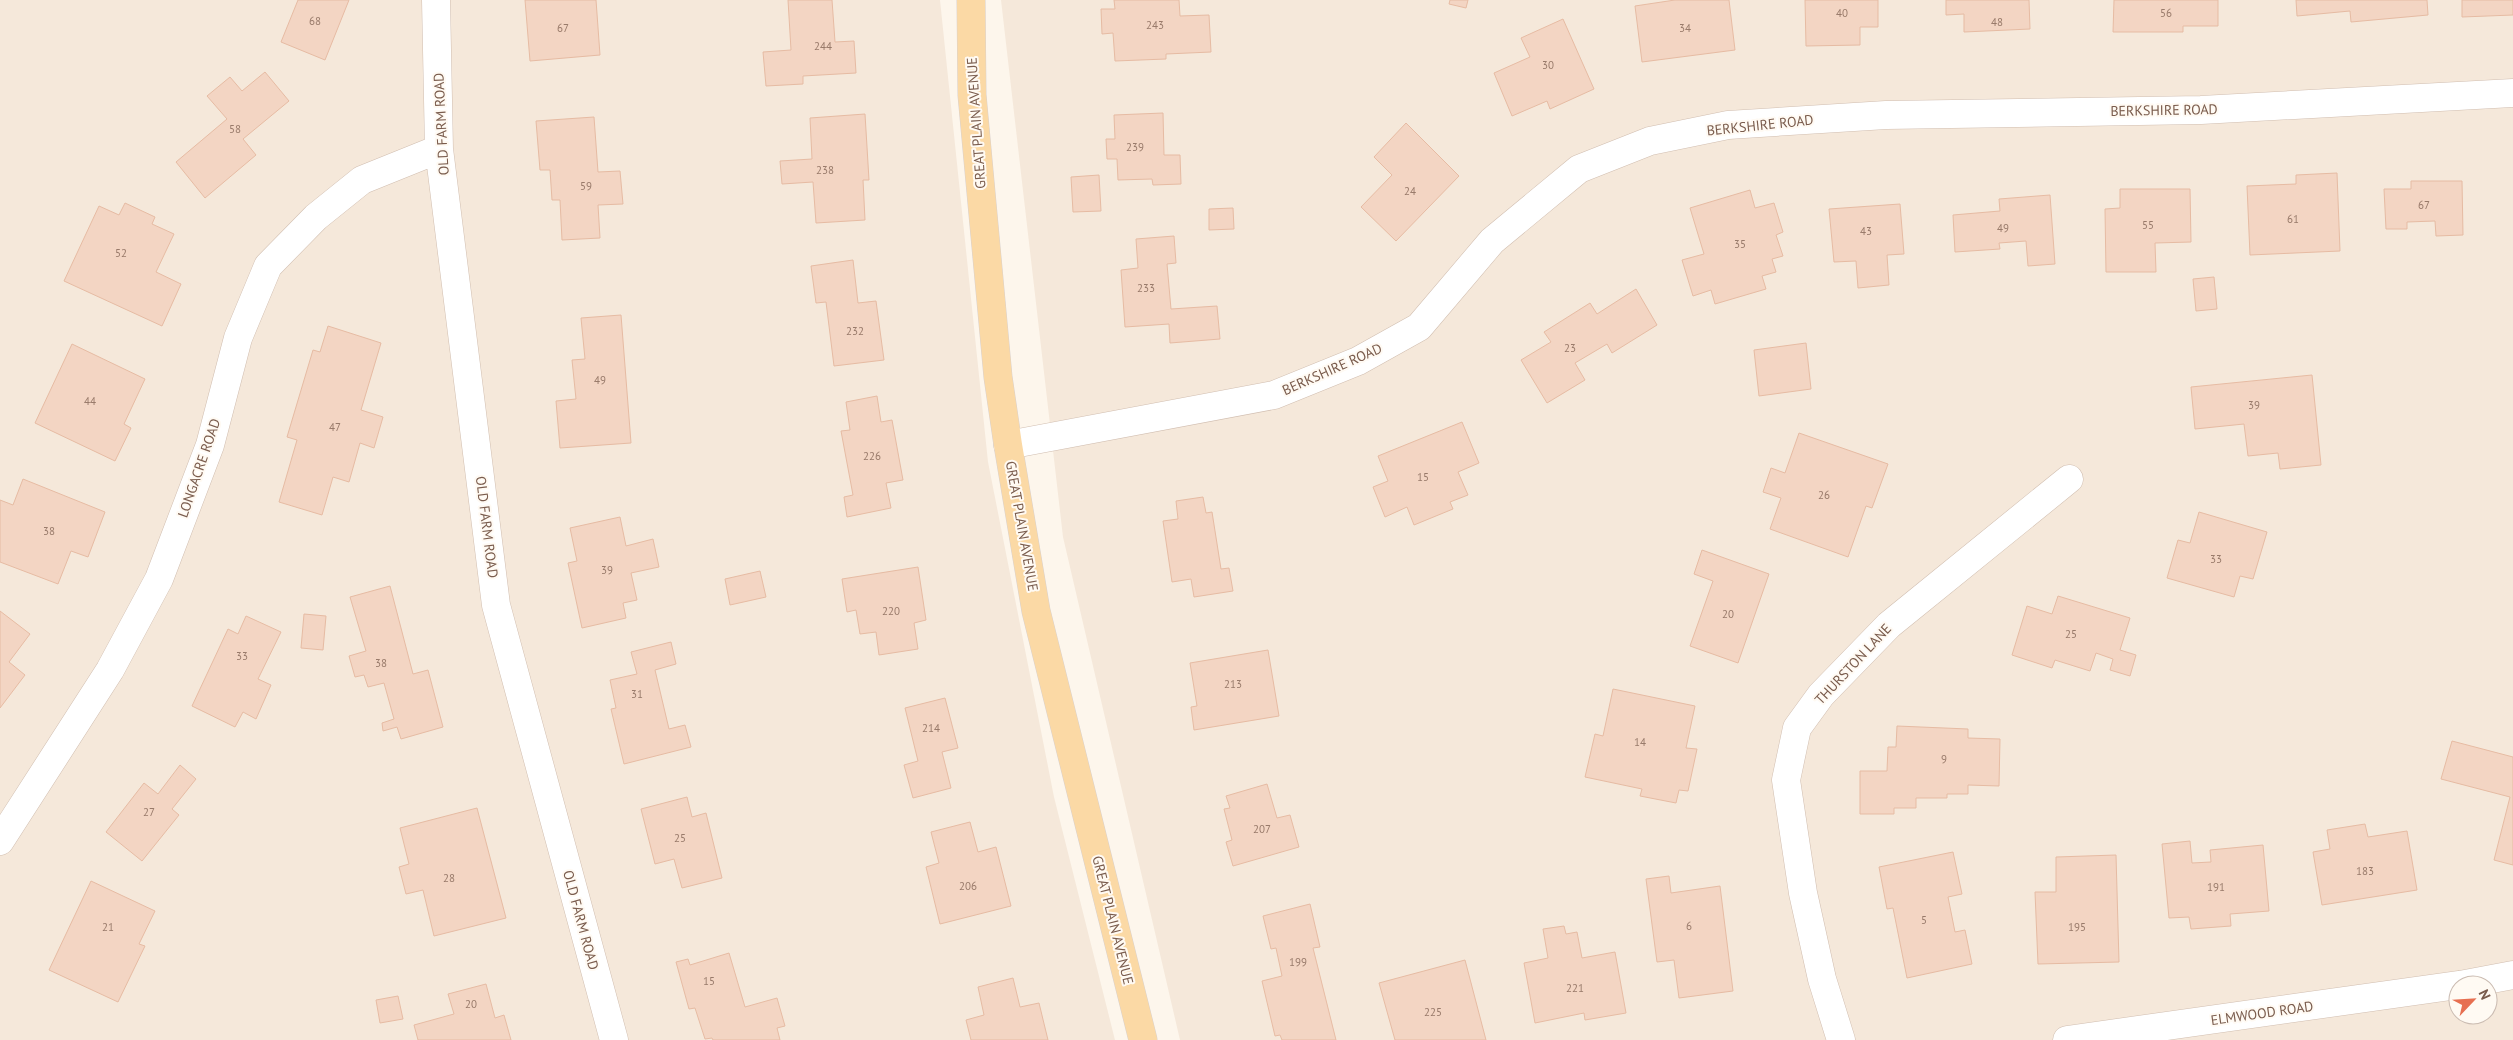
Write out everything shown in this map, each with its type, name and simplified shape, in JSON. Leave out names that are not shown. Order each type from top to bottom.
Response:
[{"type":"main road","name":"GREAT PLAIN AVENUE","points":[[971,0],[972,95],[998,377],[1008,445],[1036,611],[1143,1040]]},
{"type":"street","name":"OLD FARM ROAD","points":[[436,0],[439,149],[496,605],[614,1040]]},
{"type":"street","name":"BERKSHIRE ROAD","points":[[1008,445],[1274,394],[1358,361],[1419,327],[1492,240],[1579,169],[1650,140],[1728,125],[1886,115],[2201,110],[2513,93]]},
{"type":"street","name":"LONGACRE ROAD","points":[[0,841],[110,670],[159,579],[210,445],[238,338],[268,266],[316,217],[362,180],[439,149]]},
{"type":"street","name":"THURSTON LANE","points":[[1841,1040],[1822,978],[1805,902],[1786,780],[1797,728],[1821,695],[1889,625],[2069,479]]},
{"type":"street","name":"ELMWOOD ROAD","points":[[2498,978],[2513,975]]},
{"type":"street","name":"ELMWOOD ROAD","points":[[2066,1040],[2448,987]]},
{"type":"shaded area","points":[[0,0],[940,0],[988,462],[1054,797],[1115,1040],[0,1040]]},
{"type":"shaded area","points":[[1001,0],[2513,0],[2513,1040],[1180,1040],[1063,537]]},
{"type":"building","points":[[298,0],[349,0],[325,60],[281,42]]},
{"type":"building","points":[[525,0],[596,0],[600,55],[530,61]]},
{"type":"building","points":[[788,0],[832,0],[835,42],[854,41],[856,73],[803,76],[803,84],[766,86],[763,52],[791,50]]},
{"type":"building","points":[[1114,0],[1179,0],[1180,16],[1209,15],[1211,52],[1166,54],[1166,59],[1115,61],[1113,33],[1102,34],[1101,9],[1115,9]]},
{"type":"building","points":[[1450,0],[1468,0],[1466,8],[1449,4]]},
{"type":"building","points":[[1675,0],[1729,0],[1735,50],[1642,62],[1635,6]]},
{"type":"building","points":[[1805,0],[1878,0],[1878,27],[1860,27],[1860,45],[1806,46]]},
{"type":"building","points":[[1946,0],[2029,0],[2030,29],[1964,32],[1964,14],[1946,15]]},
{"type":"building","points":[[2114,0],[2218,0],[2218,26],[2183,26],[2183,32],[2113,32]]},
{"type":"building","points":[[2296,0],[2427,0],[2428,15],[2351,22],[2350,11],[2297,16]]},
{"type":"building","points":[[2462,0],[2513,0],[2513,15],[2462,17]]},
{"type":"building","points":[[1563,19],[1594,89],[1550,109],[1547,101],[1512,116],[1494,73],[1530,57],[1521,38]]},
{"type":"building","points":[[265,72],[289,101],[243,139],[256,155],[205,198],[176,162],[227,119],[207,96],[230,77],[242,91]]},
{"type":"building","points":[[1163,113],[1164,155],[1180,155],[1181,184],[1153,185],[1152,179],[1118,180],[1117,159],[1107,159],[1106,139],[1115,139],[1114,115]]},
{"type":"building","points":[[865,114],[869,180],[863,180],[865,220],[816,223],[813,182],[782,184],[780,161],[812,159],[810,118]]},
{"type":"building","points":[[594,117],[598,172],[620,171],[623,204],[598,205],[600,238],[562,240],[560,200],[552,200],[550,170],[540,170],[536,121]]},
{"type":"building","points":[[1406,123],[1459,176],[1396,241],[1361,207],[1392,175],[1374,157]]},
{"type":"building","points":[[2337,173],[2340,251],[2250,255],[2247,186],[2296,184],[2296,175]]},
{"type":"building","points":[[1099,175],[1101,211],[1073,212],[1071,177]]},
{"type":"building","points":[[2411,181],[2462,181],[2463,235],[2436,236],[2435,221],[2407,222],[2407,229],[2386,229],[2384,189],[2411,189]]},
{"type":"building","points":[[2120,189],[2190,189],[2191,242],[2155,243],[2156,272],[2106,272],[2105,209],[2120,208]]},
{"type":"building","points":[[1750,190],[1755,208],[1774,203],[1783,232],[1776,235],[1783,256],[1772,259],[1776,272],[1762,276],[1766,289],[1715,304],[1711,290],[1693,296],[1682,260],[1704,254],[1690,208]]},
{"type":"building","points":[[2050,195],[2055,264],[2028,266],[2026,241],[1999,243],[2000,249],[1955,252],[1953,215],[2000,211],[1999,199]]},
{"type":"building","points":[[125,203],[155,217],[152,224],[174,234],[156,272],[181,284],[162,326],[64,281],[99,206],[119,215]]},
{"type":"building","points":[[1900,204],[1904,254],[1887,255],[1889,285],[1858,288],[1856,261],[1834,262],[1829,209]]},
{"type":"building","points":[[1233,208],[1234,229],[1209,230],[1209,209]]},
{"type":"building","points":[[1174,236],[1176,263],[1167,264],[1171,309],[1217,306],[1220,339],[1170,343],[1169,324],[1125,327],[1121,270],[1138,268],[1136,239]]},
{"type":"building","points":[[853,260],[858,303],[876,301],[884,360],[834,366],[826,302],[816,303],[811,266]]},
{"type":"building","points":[[2214,277],[2217,309],[2196,311],[2193,279]]},
{"type":"building","points":[[1636,289],[1657,325],[1612,353],[1607,344],[1575,363],[1585,380],[1547,403],[1521,360],[1551,342],[1544,332],[1590,303],[1597,314]]},
{"type":"building","points":[[621,315],[631,443],[560,448],[556,401],[576,399],[572,360],[585,359],[581,318]]},
{"type":"building","points":[[328,326],[381,343],[361,410],[383,417],[374,448],[360,443],[349,482],[333,477],[322,515],[279,502],[297,440],[287,437],[313,350],[320,352]]},
{"type":"building","points":[[1806,343],[1811,389],[1759,396],[1754,350]]},
{"type":"building","points":[[72,344],[145,379],[124,424],[131,428],[115,461],[35,423]]},
{"type":"building","points":[[2312,375],[2321,465],[2280,469],[2278,453],[2248,456],[2244,424],[2195,429],[2191,387]]},
{"type":"building","points":[[877,396],[881,422],[892,420],[903,480],[886,483],[891,508],[847,517],[844,497],[853,495],[841,431],[850,430],[846,402]]},
{"type":"building","points":[[1462,422],[1479,463],[1458,472],[1468,495],[1450,502],[1453,509],[1414,525],[1407,507],[1385,517],[1373,487],[1388,481],[1378,456]]},
{"type":"building","points":[[1799,433],[1888,464],[1872,508],[1866,506],[1848,557],[1770,529],[1781,498],[1763,492],[1771,468],[1785,473]]},
{"type":"building","points":[[23,479],[105,512],[88,557],[71,551],[58,584],[0,562],[0,500],[13,505]]},
{"type":"building","points":[[1203,497],[1206,513],[1212,512],[1221,569],[1229,568],[1233,591],[1194,597],[1191,579],[1172,582],[1163,521],[1178,519],[1176,501]]},
{"type":"building","points":[[2199,512],[2267,532],[2253,579],[2240,576],[2234,597],[2167,578],[2178,540],[2190,543]]},
{"type":"building","points":[[620,517],[626,546],[653,539],[659,567],[631,573],[637,600],[623,603],[626,618],[582,628],[568,563],[577,561],[570,528]]},
{"type":"building","points":[[1702,550],[1769,574],[1738,663],[1690,646],[1713,581],[1694,574]]},
{"type":"building","points":[[918,567],[926,620],[914,623],[918,649],[879,655],[876,632],[860,634],[856,610],[847,612],[842,579]]},
{"type":"building","points":[[760,571],[766,597],[730,605],[725,579]]},
{"type":"building","points":[[390,586],[413,674],[428,670],[443,727],[401,739],[397,727],[383,731],[382,723],[394,719],[384,683],[368,687],[364,675],[355,677],[349,656],[366,651],[350,597]]},
{"type":"building","points":[[2058,596],[2130,618],[2120,650],[2136,655],[2130,676],[2110,670],[2113,659],[2096,653],[2090,671],[2055,660],[2052,668],[2012,655],[2027,606],[2052,614]]},
{"type":"building","points":[[0,611],[30,634],[9,662],[25,675],[0,708]]},
{"type":"building","points":[[304,614],[326,616],[323,650],[301,648]]},
{"type":"building","points":[[246,616],[281,632],[258,679],[271,685],[256,719],[243,712],[235,727],[192,706],[228,629],[238,634]]},
{"type":"building","points":[[671,642],[676,664],[655,670],[669,729],[685,725],[691,747],[624,764],[611,709],[616,708],[610,680],[637,674],[631,652]]},
{"type":"building","points":[[1268,650],[1279,716],[1194,730],[1191,707],[1197,706],[1190,663]]},
{"type":"building","points":[[1613,689],[1695,706],[1686,748],[1697,749],[1688,791],[1679,790],[1676,803],[1640,796],[1642,789],[1585,777],[1595,734],[1603,736]]},
{"type":"building","points":[[945,698],[958,748],[942,752],[951,788],[913,798],[904,765],[918,761],[905,708]]},
{"type":"building","points":[[1897,726],[1968,729],[1968,738],[2000,739],[1999,786],[1968,785],[1968,794],[1947,794],[1947,798],[1916,798],[1916,808],[1894,808],[1894,814],[1860,814],[1860,771],[1887,771],[1888,747],[1896,747]]},
{"type":"building","points":[[2452,741],[2513,757],[2513,865],[2494,860],[2510,797],[2441,779]]},
{"type":"building","points":[[180,765],[196,779],[172,809],[179,815],[142,861],[106,832],[144,783],[158,794]]},
{"type":"building","points":[[1267,784],[1277,818],[1290,815],[1299,847],[1233,866],[1226,842],[1232,840],[1224,809],[1230,808],[1226,796]]},
{"type":"building","points":[[687,797],[692,817],[706,813],[722,878],[682,888],[674,859],[655,864],[641,809]]},
{"type":"building","points":[[477,808],[506,918],[434,936],[423,890],[406,894],[399,867],[409,864],[400,828]]},
{"type":"building","points":[[970,822],[978,852],[996,847],[1011,906],[940,924],[926,867],[939,863],[931,832]]},
{"type":"building","points":[[2365,824],[2368,837],[2407,831],[2417,890],[2322,905],[2313,852],[2330,849],[2327,830]]},
{"type":"building","points":[[2190,841],[2192,863],[2211,862],[2210,850],[2263,845],[2269,911],[2230,914],[2231,926],[2191,929],[2189,917],[2169,918],[2162,844]]},
{"type":"building","points":[[1953,852],[1962,894],[1948,897],[1955,932],[1965,930],[1972,964],[1907,978],[1893,908],[1887,909],[1879,867]]},
{"type":"building","points":[[2116,855],[2119,962],[2038,964],[2035,892],[2056,892],[2056,857]]},
{"type":"building","points":[[1669,876],[1671,893],[1720,886],[1733,991],[1679,998],[1674,960],[1657,962],[1646,879]]},
{"type":"building","points":[[91,881],[155,911],[139,944],[145,946],[118,1002],[49,970]]},
{"type":"building","points":[[1310,904],[1320,947],[1313,948],[1336,1040],[1282,1040],[1280,1035],[1275,1036],[1262,981],[1282,976],[1276,948],[1271,949],[1263,916]]},
{"type":"building","points":[[1564,926],[1566,934],[1577,932],[1582,958],[1615,952],[1626,1013],[1585,1020],[1584,1013],[1535,1023],[1524,963],[1548,958],[1543,929]]},
{"type":"building","points":[[729,953],[745,1007],[777,998],[785,1026],[777,1028],[780,1040],[705,1039],[695,1008],[689,1009],[676,962],[688,959],[690,965]]},
{"type":"building","points":[[1465,960],[1486,1040],[1395,1040],[1379,983]]},
{"type":"building","points":[[1013,978],[1020,1007],[1039,1003],[1048,1040],[971,1040],[966,1020],[984,1015],[978,987]]},
{"type":"building","points":[[486,984],[495,1018],[504,1015],[511,1040],[418,1040],[414,1025],[454,1014],[448,994]]},
{"type":"building","points":[[398,996],[403,1019],[380,1023],[376,1000]]}]
